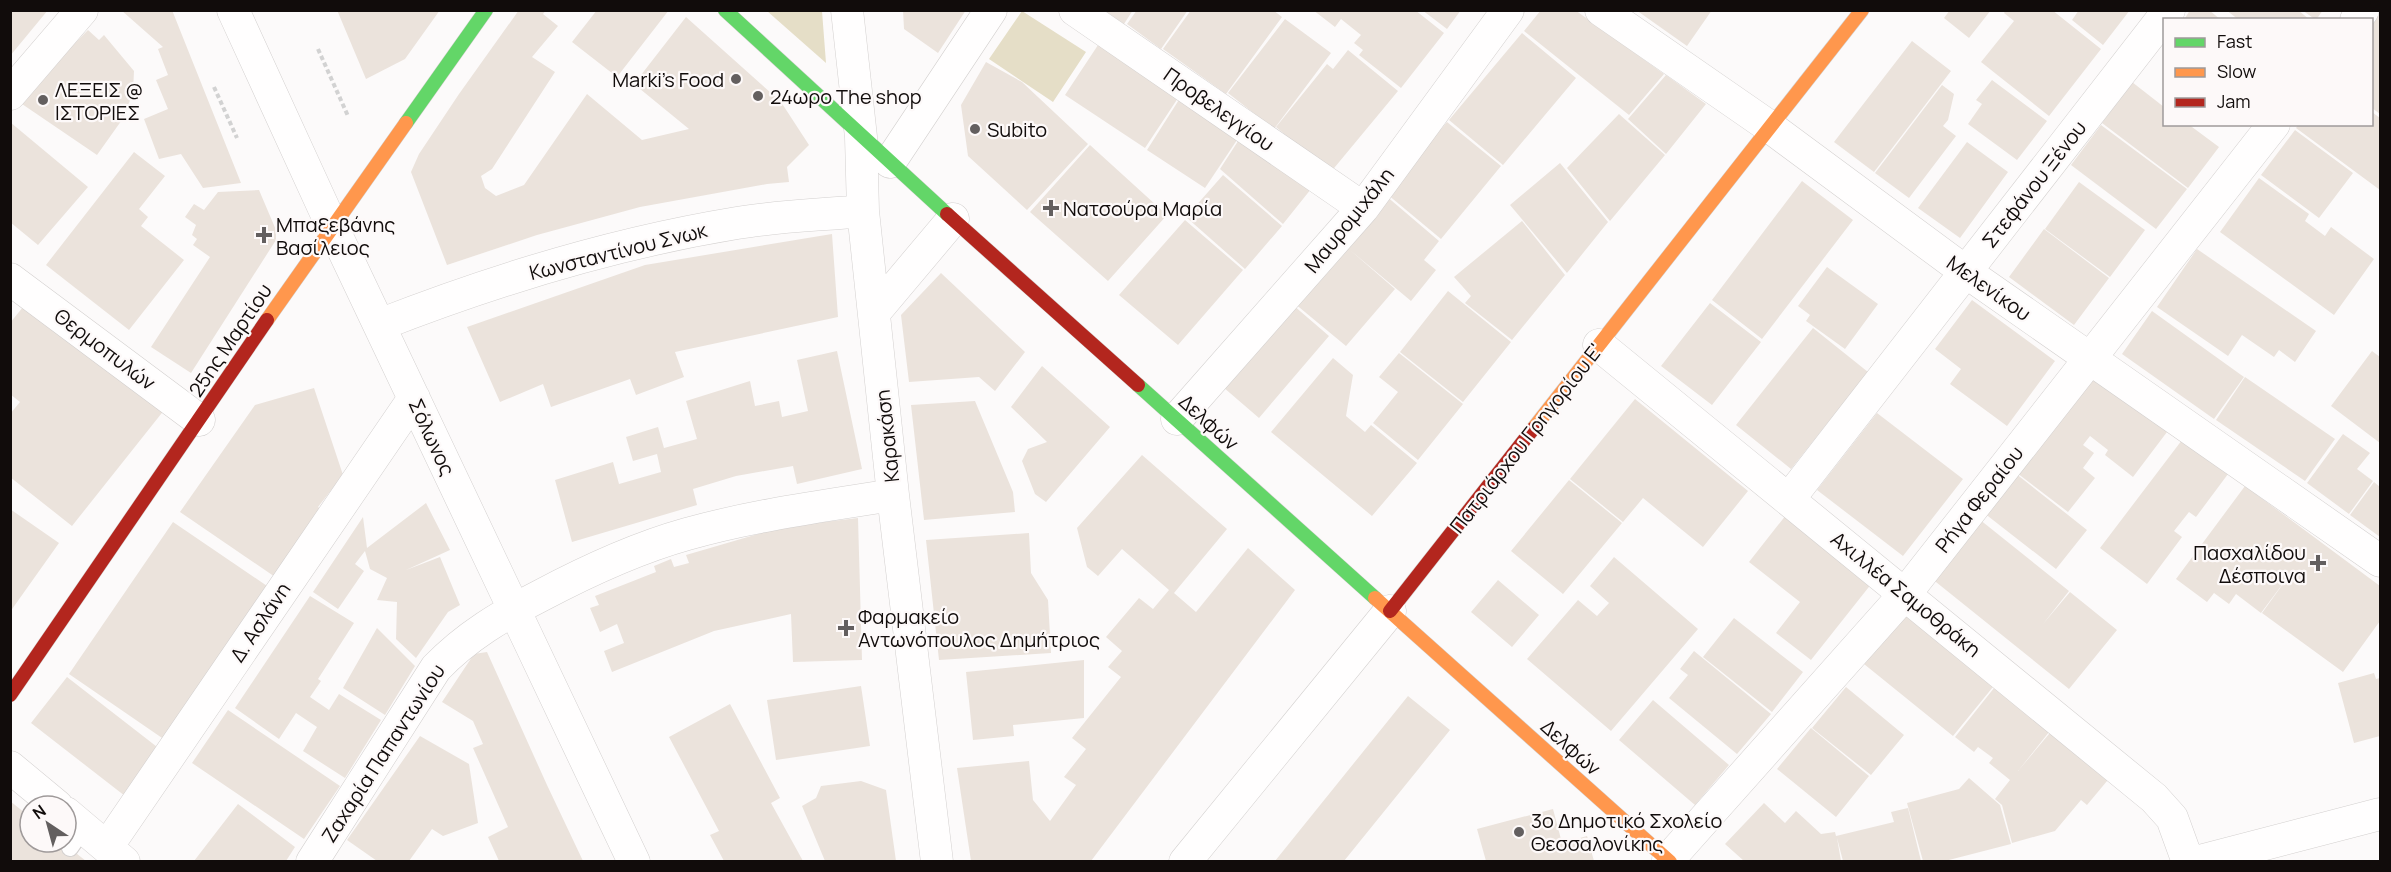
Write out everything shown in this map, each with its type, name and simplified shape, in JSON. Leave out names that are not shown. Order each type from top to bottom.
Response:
[{"type":"main road","name":"25ης Μαρτίου","points":[[10,695],[332,226],[486,10]]},
{"type":"main road","name":"Δελφών","points":[[724,10],[861,137],[1669,860]]},
{"type":"main road","name":"Πατριάρχου Γρηγορίου Ε'","points":[[1390,610],[1862,10]]},
{"type":"street","points":[[10,94],[82,10]]},
{"type":"street","name":"Σόλωνος","points":[[233,10],[332,226],[634,861]]},
{"type":"street","name":"Καρακάση","points":[[847,10],[861,137],[863,211],[893,495],[937,861]]},
{"type":"street","points":[[890,162],[991,10]]},
{"type":"street","name":"Προβελεγγίου","points":[[1075,10],[1363,208]]},
{"type":"street","name":"Μαυρομιχάλη","points":[[1177,419],[1363,208],[1508,10]]},
{"type":"street","name":"Μελενίκου","points":[[1601,10],[1770,127],[1966,272],[2380,561]]},
{"type":"street","name":"Στεφάνου Ξένου","points":[[1789,499],[2169,10]]},
{"type":"street","name":"Ρήγα Φεραίου","points":[[1669,860],[1905,594],[2272,126]]},
{"type":"street","name":"Κωνσταντίνου Σνωκ","points":[[379,325],[511,278],[684,233],[739,223],[863,211]]},
{"type":"street","points":[[874,313],[953,219]]},
{"type":"street","name":"Θερμοπυλών","points":[[10,279],[199,420]]},
{"type":"street","name":"Αχιλλέα Σαμοθράκη","points":[[1599,345],[2164,807],[2178,830],[2188,861]]},
{"type":"street","name":"Δ. Ασλάνη","points":[[90,840],[414,398]]},
{"type":"street","name":"Ζαχαρία Παπαντωνίου","points":[[312,861],[436,668],[458,646],[514,609],[582,574],[686,534],[781,512],[893,495]]},
{"type":"street","name":"Πατριάρχου Γρηγορίου Ε'","points":[[1185,861],[1390,610]]},
{"type":"street","points":[[10,767],[43,794]]},
{"type":"street","points":[[2196,861],[2380,814]]},
{"type":"path","points":[[318,49],[348,116]]},
{"type":"path","points":[[214,87],[237,138]]},
{"type":"shaded area","points":[[767,11],[822,11],[826,63]]},
{"type":"shaded area","points":[[1022,11],[1086,52],[1053,102],[989,59]]},
{"type":"building","points":[[10,10],[48,10],[10,56]]},
{"type":"building","points":[[121,10],[172,10],[241,183],[203,188],[181,154],[159,159],[144,119],[168,109],[156,80],[168,75],[158,49],[163,47]]},
{"type":"building","points":[[337,10],[440,10],[405,59],[366,79]]},
{"type":"building","points":[[519,10],[546,10],[543,14],[558,26],[532,57],[555,72],[492,169],[481,176],[485,188],[496,196],[524,185],[587,94],[642,140],[689,129],[634,84],[686,17],[781,102],[809,145],[787,167],[789,182],[640,207],[537,235],[447,265],[411,172],[419,154],[459,94]]},
{"type":"building","points":[[597,10],[669,10],[617,77],[572,42]]},
{"type":"building","points":[[903,10],[966,10],[938,53],[904,29]]},
{"type":"building","points":[[1104,10],[1133,10],[1124,24]]},
{"type":"building","points":[[1137,10],[1188,10],[1161,49],[1127,24]]},
{"type":"building","points":[[1191,10],[1273,10],[1282,17],[1226,94],[1163,49]]},
{"type":"building","points":[[1313,10],[1415,10],[1444,33],[1401,88],[1359,55],[1363,50],[1354,43],[1361,35],[1341,19],[1335,27]]},
{"type":"building","points":[[1422,10],[1461,10],[1447,29]]},
{"type":"building","points":[[1541,10],[1575,10],[1664,74],[1629,115],[1524,31]]},
{"type":"building","points":[[1636,10],[1712,10],[1687,46]]},
{"type":"building","points":[[1950,10],[1991,10],[1969,38],[1944,18]]},
{"type":"building","points":[[2006,10],[2052,10],[2101,49],[2049,116],[1981,62],[2014,21],[2004,13]]},
{"type":"building","points":[[2079,10],[2130,10],[2103,45],[2072,20]]},
{"type":"building","points":[[2190,10],[2209,10],[2219,18],[2185,18]]},
{"type":"building","points":[[2226,10],[2298,10],[2308,18],[2236,18]]},
{"type":"building","points":[[2302,10],[2323,10],[2317,18],[2313,18]]},
{"type":"building","points":[[2380,13],[2380,114],[2373,109],[2373,24]]},
{"type":"building","points":[[1285,19],[1331,53],[1274,129],[1228,93]]},
{"type":"building","points":[[88,30],[99,40],[104,35],[134,71],[133,92],[124,117],[97,155],[22,104],[54,64]]},
{"type":"building","points":[[1522,33],[1576,78],[1503,165],[1449,120]]},
{"type":"building","points":[[1912,41],[1951,71],[1874,172],[1834,142]]},
{"type":"building","points":[[1100,42],[1180,95],[1145,148],[1065,95]]},
{"type":"building","points":[[1348,50],[1398,91],[1330,173],[1276,127],[1327,64],[1333,69]]},
{"type":"building","points":[[986,62],[1022,82],[1088,144],[1027,210],[968,156],[961,105]]},
{"type":"building","points":[[1666,75],[1706,104],[1666,154],[1628,119]]},
{"type":"building","points":[[1992,80],[2047,121],[2017,160],[1968,124],[1982,104],[1976,100]]},
{"type":"building","points":[[2132,82],[2163,106],[2163,126],[2191,126],[2219,147],[2188,188],[2102,123]]},
{"type":"building","points":[[1942,85],[1954,94],[1948,120],[1943,126],[1956,136],[1909,198],[1875,173]]},
{"type":"building","points":[[1182,95],[1241,134],[1205,188],[1147,150]]},
{"type":"building","points":[[2373,113],[2380,118],[2380,190],[2296,128],[2298,126],[2373,126]]},
{"type":"building","points":[[1619,114],[1665,155],[1610,221],[1567,168]]},
{"type":"building","points":[[10,122],[88,187],[38,245],[10,222]]},
{"type":"building","points":[[1447,122],[1501,166],[1441,239],[1387,194]]},
{"type":"building","points":[[2101,125],[2187,189],[2156,229],[2071,165]]},
{"type":"building","points":[[2295,130],[2353,173],[2319,218],[2261,175]]},
{"type":"building","points":[[1242,135],[1315,184],[1283,224],[1220,169]]},
{"type":"building","points":[[1967,142],[2008,172],[1960,238],[1918,208]]},
{"type":"building","points":[[1090,145],[1167,215],[1108,281],[1030,212]]},
{"type":"building","points":[[134,152],[165,176],[139,209],[148,217],[141,226],[184,260],[129,330],[46,265]]},
{"type":"building","points":[[1560,163],[1608,222],[1567,273],[1510,205]]},
{"type":"building","points":[[1223,175],[1282,226],[1245,269],[1186,217]]},
{"type":"building","points":[[2259,178],[2309,214],[2305,221],[2325,236],[2331,227],[2374,259],[2334,315],[2220,232]]},
{"type":"building","points":[[1802,181],[1853,220],[1762,339],[1712,300]]},
{"type":"building","points":[[2079,182],[2145,230],[2110,277],[2045,229]]},
{"type":"building","points":[[259,190],[276,230],[276,240],[191,373],[151,347],[210,257],[193,245],[197,239],[192,235],[196,225],[185,217],[194,204],[204,210],[218,192]]},
{"type":"building","points":[[1385,195],[1439,241],[1424,260],[1436,270],[1411,301],[1350,250],[1395,289],[1346,346],[1294,303]]},
{"type":"building","points":[[1185,220],[1243,270],[1178,345],[1119,295]]},
{"type":"building","points":[[1522,221],[1565,275],[1512,340],[1465,303],[1471,296],[1454,277]]},
{"type":"building","points":[[2044,229],[2109,278],[2074,325],[2009,277]]},
{"type":"building","points":[[832,234],[838,317],[675,352],[684,377],[636,395],[630,379],[551,407],[543,384],[500,402],[467,327],[645,265]]},
{"type":"building","points":[[2197,249],[2316,331],[2295,362],[2279,350],[2274,357],[2242,335],[2228,356],[2157,307]]},
{"type":"building","points":[[1827,267],[1878,304],[1845,349],[1806,321],[1810,315],[1798,306]]},
{"type":"building","points":[[941,273],[1025,352],[995,391],[979,377],[909,382],[901,315]]},
{"type":"building","points":[[1448,291],[1511,342],[1463,402],[1400,352]]},
{"type":"building","points":[[1972,300],[2055,361],[2007,426],[1950,384],[1961,369],[1935,349]]},
{"type":"building","points":[[1710,303],[1761,342],[1712,405],[1661,366]]},
{"type":"building","points":[[1293,305],[1329,336],[1259,418],[1223,387]]},
{"type":"building","points":[[23,307],[53,331],[58,325],[165,409],[72,526],[10,477],[10,414],[20,402],[10,394],[10,323]]},
{"type":"building","points":[[2152,311],[2244,377],[2214,419],[2122,354]]},
{"type":"building","points":[[1813,328],[1868,372],[1791,469],[1736,425]]},
{"type":"building","points":[[837,351],[862,469],[797,484],[793,466],[736,476],[693,489],[697,505],[572,542],[555,480],[613,462],[619,484],[661,472],[657,454],[633,461],[626,437],[658,427],[664,448],[697,439],[686,401],[750,381],[755,406],[779,401],[782,417],[808,411],[797,360]]},
{"type":"building","points":[[2372,351],[2380,357],[2380,443],[2331,406]]},
{"type":"building","points":[[1399,353],[1463,404],[1418,460],[1373,423],[1398,392],[1379,377]]},
{"type":"building","points":[[1333,358],[1353,375],[1346,416],[1365,432],[1371,425],[1417,463],[1372,516],[1271,432]]},
{"type":"building","points":[[1042,366],[1110,427],[1046,502],[1035,494],[1022,461],[1028,449],[1047,442],[1011,407]]},
{"type":"building","points":[[2093,374],[2167,432],[2133,477],[2105,455],[2108,450],[2090,436],[2083,445],[2094,453],[2083,468],[2095,478],[2068,512],[2017,473]]},
{"type":"building","points":[[2245,377],[2335,439],[2305,481],[2216,420]]},
{"type":"building","points":[[314,388],[343,475],[318,507],[324,512],[278,579],[180,512],[255,405]]},
{"type":"building","points":[[1635,399],[1748,491],[1703,547],[1643,498],[1623,522],[1570,479]]},
{"type":"building","points":[[975,401],[1013,492],[1015,512],[924,520],[911,405]]},
{"type":"building","points":[[1877,413],[1963,479],[1903,556],[1817,490]]},
{"type":"building","points":[[2343,434],[2370,453],[2357,469],[2373,481],[2349,514],[2307,483]]},
{"type":"building","points":[[2182,440],[2228,474],[2196,517],[2189,512],[2174,531],[2182,537],[2147,584],[2100,548]]},
{"type":"building","points":[[1142,455],[1227,529],[1174,593],[1196,612],[1248,548],[1295,590],[1091,861],[971,861],[957,768],[1029,761],[1033,800],[1050,821],[1076,785],[1064,777],[1086,749],[1072,738],[1121,677],[1108,667],[1122,651],[1106,637],[1139,598],[1153,609],[1169,590],[1122,549],[1098,576],[1087,567],[1077,528]]},
{"type":"building","points":[[2015,473],[2087,530],[2056,569],[1984,513]]},
{"type":"building","points":[[1569,480],[1622,523],[1563,594],[1511,551]]},
{"type":"building","points":[[2374,482],[2380,487],[2380,537],[2350,515]]},
{"type":"building","points":[[2245,486],[2380,586],[2380,621],[2343,672],[2262,613],[2296,566],[2261,613],[2236,594],[2229,604],[2214,593],[2207,602],[2176,579]]},
{"type":"building","points":[[426,503],[450,550],[406,570],[440,557],[460,605],[448,612],[416,658],[396,639],[397,602],[377,600],[387,578],[370,569],[365,551],[355,564],[364,571],[338,609],[313,592],[363,517],[367,548]]},
{"type":"building","points":[[10,509],[59,543],[10,612]]},
{"type":"building","points":[[1786,515],[1872,583],[1811,660],[1776,633],[1800,602],[1749,562]]},
{"type":"building","points":[[858,518],[862,660],[793,662],[791,614],[714,631],[612,672],[604,651],[624,643],[617,624],[600,632],[590,608],[599,605],[595,596],[656,572],[654,566],[671,559],[674,567],[689,563],[686,555],[782,527]]},
{"type":"building","points":[[1979,519],[2069,591],[2043,624],[2070,592],[2117,630],[2069,689],[1931,578]]},
{"type":"building","points":[[173,522],[270,588],[165,740],[69,674]]},
{"type":"building","points":[[1029,533],[1031,573],[1048,600],[1051,653],[939,660],[926,540]]},
{"type":"building","points":[[1614,557],[1698,629],[1611,731],[1527,659],[1578,600],[1597,616],[1609,603],[1590,586]]},
{"type":"building","points":[[1498,580],[1539,615],[1512,647],[1471,612]]},
{"type":"building","points":[[310,596],[354,623],[318,679],[321,681],[310,697],[329,710],[339,694],[381,720],[345,778],[303,751],[317,727],[296,713],[279,739],[235,708]]},
{"type":"building","points":[[1907,610],[1997,682],[1953,736],[1864,664]]},
{"type":"building","points":[[1734,618],[1803,672],[1772,712],[1703,657]]},
{"type":"building","points":[[377,628],[415,666],[385,715],[343,688]]},
{"type":"building","points":[[1694,651],[1771,714],[1737,754],[1669,698],[1688,675],[1680,669]]},
{"type":"building","points":[[487,652],[583,861],[499,861],[488,837],[508,827],[473,748],[483,744],[473,721],[442,702],[474,654]]},
{"type":"building","points":[[1084,660],[1084,718],[1013,725],[1014,736],[973,740],[966,672]]},
{"type":"building","points":[[2374,673],[2376,679],[2380,678],[2380,736],[2354,743],[2338,683]]},
{"type":"building","points":[[67,677],[161,750],[125,796],[31,723]]},
{"type":"building","points":[[1998,683],[2053,727],[2018,771],[2054,728],[2112,775],[2087,805],[2081,800],[2055,831],[2012,843],[2002,805],[1995,799],[2010,780],[1989,763],[1993,758],[1978,747],[1974,752],[1955,737]]},
{"type":"building","points":[[861,686],[870,746],[776,760],[767,700]]},
{"type":"building","points":[[1846,687],[1904,735],[1871,775],[1812,728]]},
{"type":"building","points":[[1408,696],[1450,730],[1344,861],[1275,861]]},
{"type":"building","points":[[1653,700],[1729,765],[1695,805],[1619,740]]},
{"type":"building","points":[[730,704],[780,798],[771,803],[803,861],[724,861],[710,835],[719,831],[669,737]]},
{"type":"building","points":[[228,710],[340,786],[304,839],[192,763]]},
{"type":"building","points":[[1811,728],[1869,776],[1836,817],[1777,769]]},
{"type":"building","points":[[420,736],[469,764],[478,823],[443,836],[432,829],[409,861],[377,861],[347,840]]},
{"type":"building","points":[[1969,778],[2000,805],[2011,844],[1945,861],[1923,861],[1907,803],[1959,789]]},
{"type":"building","points":[[861,781],[886,790],[896,861],[825,861],[802,806],[816,798],[821,786]]},
{"type":"building","points":[[10,801],[18,807],[18,854],[77,854],[86,861],[10,861]]},
{"type":"building","points":[[1764,803],[1785,823],[1796,811],[1821,834],[1835,832],[1836,836],[1894,822],[1891,812],[1908,808],[1921,861],[1843,861],[1837,838],[1841,861],[1744,861],[1725,844]]},
{"type":"building","points":[[238,804],[295,847],[286,861],[194,861]]},
{"type":"building","name":"3ο Δημοτικό Σχολείο Θεσσαλονίκης","points":[[1553,809],[1562,843],[1587,836],[1594,861],[1486,861],[1477,829]]},
{"type":"traffic: fast","points":[[406,123],[486,10]]},
{"type":"traffic: fast","points":[[725,10],[947,214]]},
{"type":"traffic: fast","points":[[1138,385],[1375,598]]},
{"type":"traffic: slow","points":[[1533,429],[1862,10]]},
{"type":"traffic: slow","points":[[267,320],[406,123]]},
{"type":"traffic: slow","points":[[1375,598],[1670,862]]},
{"type":"traffic: jam","points":[[947,214],[1138,385]]},
{"type":"traffic: jam","points":[[10,695],[267,320]]},
{"type":"traffic: jam","points":[[1390,611],[1533,429]]},
{"type":"place","name":"Marki's Food","points":[[736,79]]},
{"type":"place","name":"24ωρο The shop","points":[[758,96]]},
{"type":"place","name":"ΛΕΞΕΙΣ @ ΙΣΤΟΡΙΕΣ","points":[[43,100]]},
{"type":"place","name":"Subito","points":[[975,129]]},
{"type":"place","name":"Νατσούρα Μαρία","points":[[1051,208]]},
{"type":"place","name":"Μπαξεβάνης Βασίλειος","points":[[264,235]]},
{"type":"place","name":"Πασχαλίδου Δέσποινα","points":[[2318,563]]},
{"type":"place","name":"Φαρμακείο Αντωνόπουλος Δημήτριος","points":[[846,628]]},
{"type":"place","name":"3ο Δημοτικό Σχολείο Θεσσαλονίκης","points":[[1519,832]]}]
